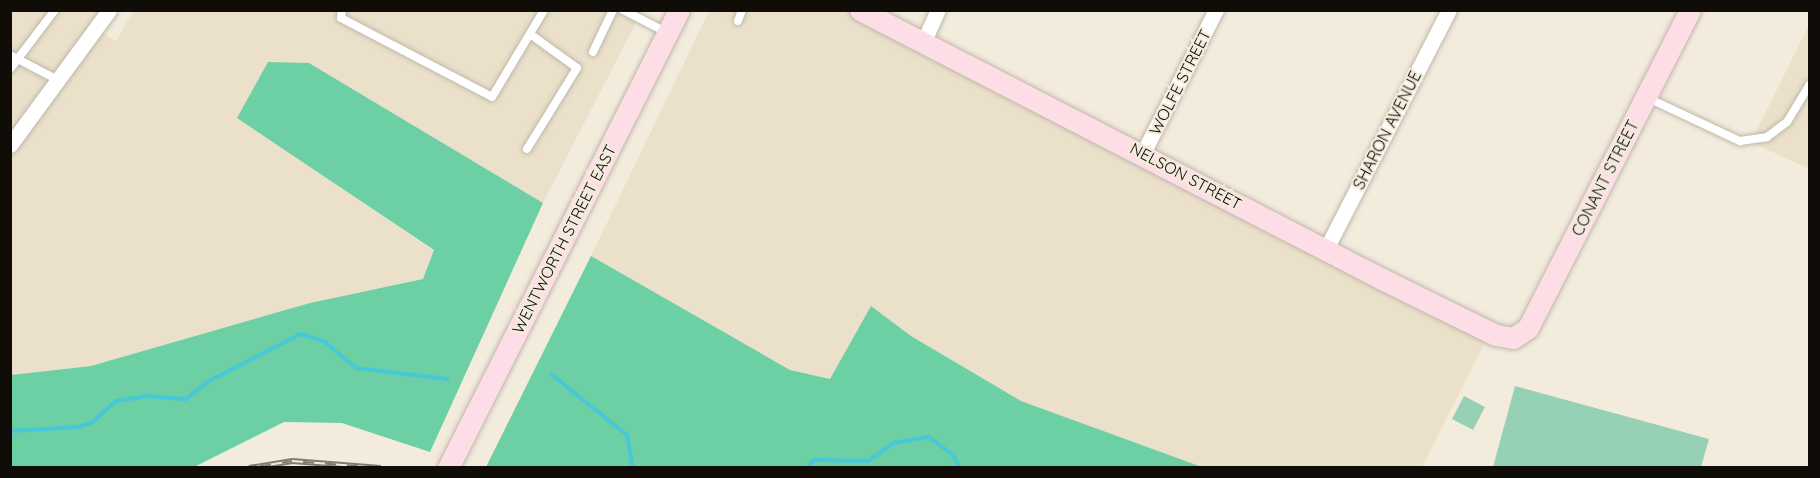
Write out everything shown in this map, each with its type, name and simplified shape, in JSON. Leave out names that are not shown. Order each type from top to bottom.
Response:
[{"type":"street","points":[[10,145],[109,10]]},
{"type":"street","name":"WENTWORTH STREET EAST","points":[[448,468],[679,10]]},
{"type":"street","name":"NELSON STREET","points":[[860,10],[1496,335],[1513,338]]},
{"type":"street","points":[[923,43],[938,10]]},
{"type":"street","name":"WOLFE STREET","points":[[1143,153],[1216,10]]},
{"type":"street","name":"SHARON AVENUE","points":[[1326,249],[1449,10]]},
{"type":"street","name":"CONANT STREET","points":[[1513,338],[1528,328],[1690,10]]},
{"type":"lane","points":[[10,69],[55,10]]},
{"type":"lane","points":[[342,10],[341,18],[492,97],[544,10]]},
{"type":"lane","points":[[593,52],[613,10]]},
{"type":"lane","points":[[623,10],[668,33]]},
{"type":"lane","points":[[738,21],[742,10]]},
{"type":"lane","points":[[527,149],[577,68],[530,34]]},
{"type":"lane","points":[[10,55],[59,81]]},
{"type":"lane","points":[[1646,97],[1740,141],[1767,137],[1787,122],[1809,84]]},
{"type":"shaded area","points":[[10,11],[112,11],[101,32],[116,41],[133,11],[642,11],[543,203],[309,63],[238,118],[434,251],[423,279],[310,303],[91,366],[11,375]]},
{"type":"shaded area","points":[[709,11],[859,11],[1486,340],[1422,467],[1202,467],[1021,401],[911,336],[871,306],[830,379],[790,370],[591,256]]},
{"type":"shaded area","points":[[1809,25],[1809,169],[1751,142]]},
{"type":"green space","points":[[268,62],[309,63],[543,203],[430,452],[342,423],[284,422],[194,467],[11,467],[11,375],[91,366],[310,303],[423,279],[434,250],[237,118]]},
{"type":"green space","points":[[591,256],[790,370],[830,379],[871,306],[911,336],[1021,401],[1202,467],[486,467]]},
{"type":"green space","points":[[1515,386],[1709,439],[1701,467],[1493,467]]},
{"type":"green space","points":[[1464,396],[1485,407],[1473,430],[1452,419]]},
{"type":"waterway","points":[[10,431],[78,427],[91,423],[116,401],[148,396],[186,399],[209,381],[301,334],[325,342],[356,368],[447,379]]},
{"type":"waterway","points":[[551,374],[627,435],[633,468]]},
{"type":"waterway","points":[[807,468],[814,460],[868,461],[894,443],[929,437],[954,456],[959,468]]},
{"type":"railway","points":[[249,468],[292,461],[381,468]]}]
